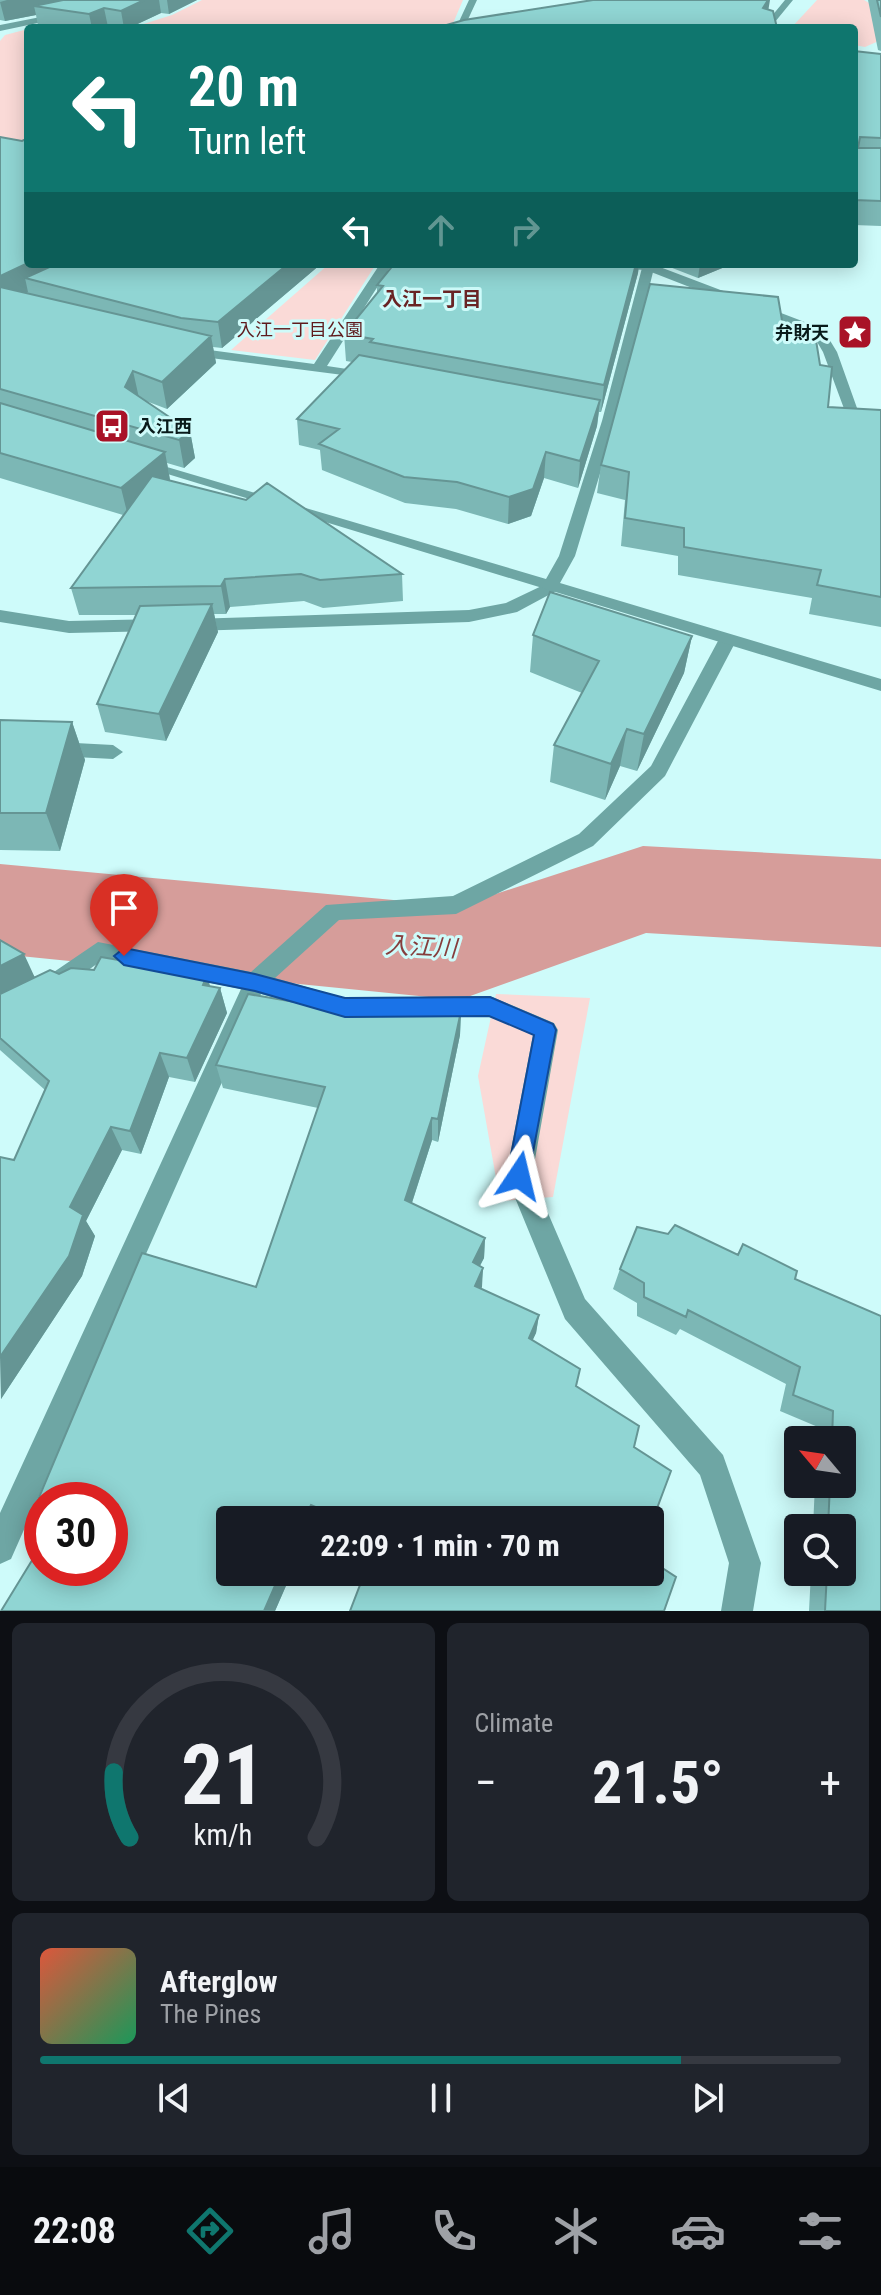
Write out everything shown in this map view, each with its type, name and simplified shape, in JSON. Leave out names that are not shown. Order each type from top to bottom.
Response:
[{"type":"street","points":[[0,28],[63,15],[96,0]]},
{"type":"street","points":[[462,24],[473,0]]},
{"type":"street","points":[[771,6],[787,3]]},
{"type":"street","points":[[769,24],[787,3]]},
{"type":"street","points":[[320,366],[383,268]]},
{"type":"street","points":[[0,616],[69,627],[469,616],[511,608],[550,587],[567,556],[602,420],[648,268]]},
{"type":"street","points":[[657,268],[818,332],[830,352],[851,411],[881,416]]},
{"type":"street","points":[[171,347],[320,366],[382,378]]},
{"type":"street","points":[[122,457],[881,685]]},
{"type":"street","points":[[0,1548],[255,982],[334,911],[456,905],[586,840],[658,771],[727,641]]},
{"type":"street","points":[[0,746],[113,752]]},
{"type":"street","points":[[38,993],[98,951],[255,982],[345,1008],[490,1006],[546,1030],[519,1176],[575,1309],[712,1466],[745,1563],[737,1611]]},
{"type":"green space","points":[[202,0],[463,0],[453,24],[144,24],[172,15]]},
{"type":"green space","points":[[817,0],[864,0],[881,10],[881,40],[865,47],[858,46],[858,24],[795,24]]},
{"type":"green space","points":[[24,30],[24,149],[0,144],[0,41],[5,35]]},
{"type":"green space","name":"入江一丁目公園","points":[[324,268],[373,268],[315,360],[231,350]]},
{"type":"green space","points":[[496,994],[590,998],[553,1197],[500,1201],[478,1076]]},
{"type":"building","points":[[63,0],[144,0],[121,11],[104,8],[89,14],[34,6]]},
{"type":"building","points":[[593,0],[768,0],[763,8],[773,11],[776,24],[450,24]]},
{"type":"building","points":[[858,51],[881,54],[881,138],[860,137],[858,148]]},
{"type":"building","points":[[0,137],[24,140],[24,265],[0,276]]},
{"type":"building","points":[[858,148],[881,148],[881,201],[858,200]]},
{"type":"building","points":[[47,268],[283,268],[218,322],[181,318],[25,278]]},
{"type":"building","points":[[391,268],[635,268],[604,385],[370,342],[373,339],[344,334],[383,286],[377,285]]},
{"type":"building","points":[[650,284],[778,297],[784,332],[815,334],[820,365],[832,367],[828,407],[881,410],[881,597],[817,585],[821,570],[684,547],[684,528],[625,518],[629,472],[601,465]]},
{"type":"building","points":[[0,287],[211,336],[162,382],[133,371],[125,387],[190,431],[179,440],[0,389]]},
{"type":"building","points":[[359,355],[600,400],[580,461],[546,452],[533,489],[509,497],[457,482],[404,477],[319,444],[339,429],[297,419]]},
{"type":"building","points":[[0,403],[165,452],[121,488],[0,453]]},
{"type":"building","points":[[152,476],[246,500],[267,483],[402,574],[320,580],[301,574],[225,579],[221,586],[71,588]]},
{"type":"building","points":[[550,592],[692,636],[644,734],[627,729],[611,764],[554,745],[599,661],[533,635]]},
{"type":"building","points":[[212,604],[159,714],[97,704],[140,606]]},
{"type":"building","points":[[0,720],[72,722],[46,813],[0,813]]},
{"type":"building","points":[[0,940],[24,954],[0,966]]},
{"type":"building","points":[[101,957],[207,975],[203,985],[220,988],[187,1058],[160,1053],[130,1131],[111,1127],[70,1207],[83,1215],[69,1256],[0,1357],[0,1157],[14,1160],[49,1081],[0,1038],[0,994],[50,970],[59,974],[71,968],[94,970]]},
{"type":"building","points":[[248,994],[371,1015],[374,1000],[461,1011],[438,1119],[432,1118],[405,1200],[485,1238],[473,1262],[483,1268],[475,1286],[539,1315],[529,1338],[580,1369],[576,1386],[639,1426],[634,1447],[671,1471],[658,1506],[216,1506],[216,1586],[275,1586],[264,1611],[1,1611],[24,1573],[24,1586],[128,1586],[128,1482],[45,1482],[142,1253],[256,1287],[325,1087],[216,1065]]},
{"type":"building","points":[[675,1225],[738,1255],[743,1244],[797,1271],[795,1279],[881,1316],[881,1611],[825,1611],[826,1586],[856,1586],[856,1514],[829,1514],[829,1498],[856,1498],[856,1426],[832,1426],[833,1411],[793,1395],[800,1367],[688,1310],[686,1317],[644,1297],[644,1283],[620,1269],[637,1227],[668,1234]]},
{"type":"building","points":[[664,1569],[676,1577],[664,1611],[350,1611],[360,1586],[664,1586]]},
{"type":"waterway","name":"入江川","points":[[0,909],[459,953],[643,889],[881,903]]},
{"type":"place","name":"弁財天","points":[[855,332]]},
{"type":"place","name":"入江西","points":[[112,426]]},
{"type":"district","name":"入江一丁目","points":[[432,299]]},
{"type":"route","points":[[124,956],[255,982],[345,1008],[490,1006],[546,1030],[519,1176]]}]
